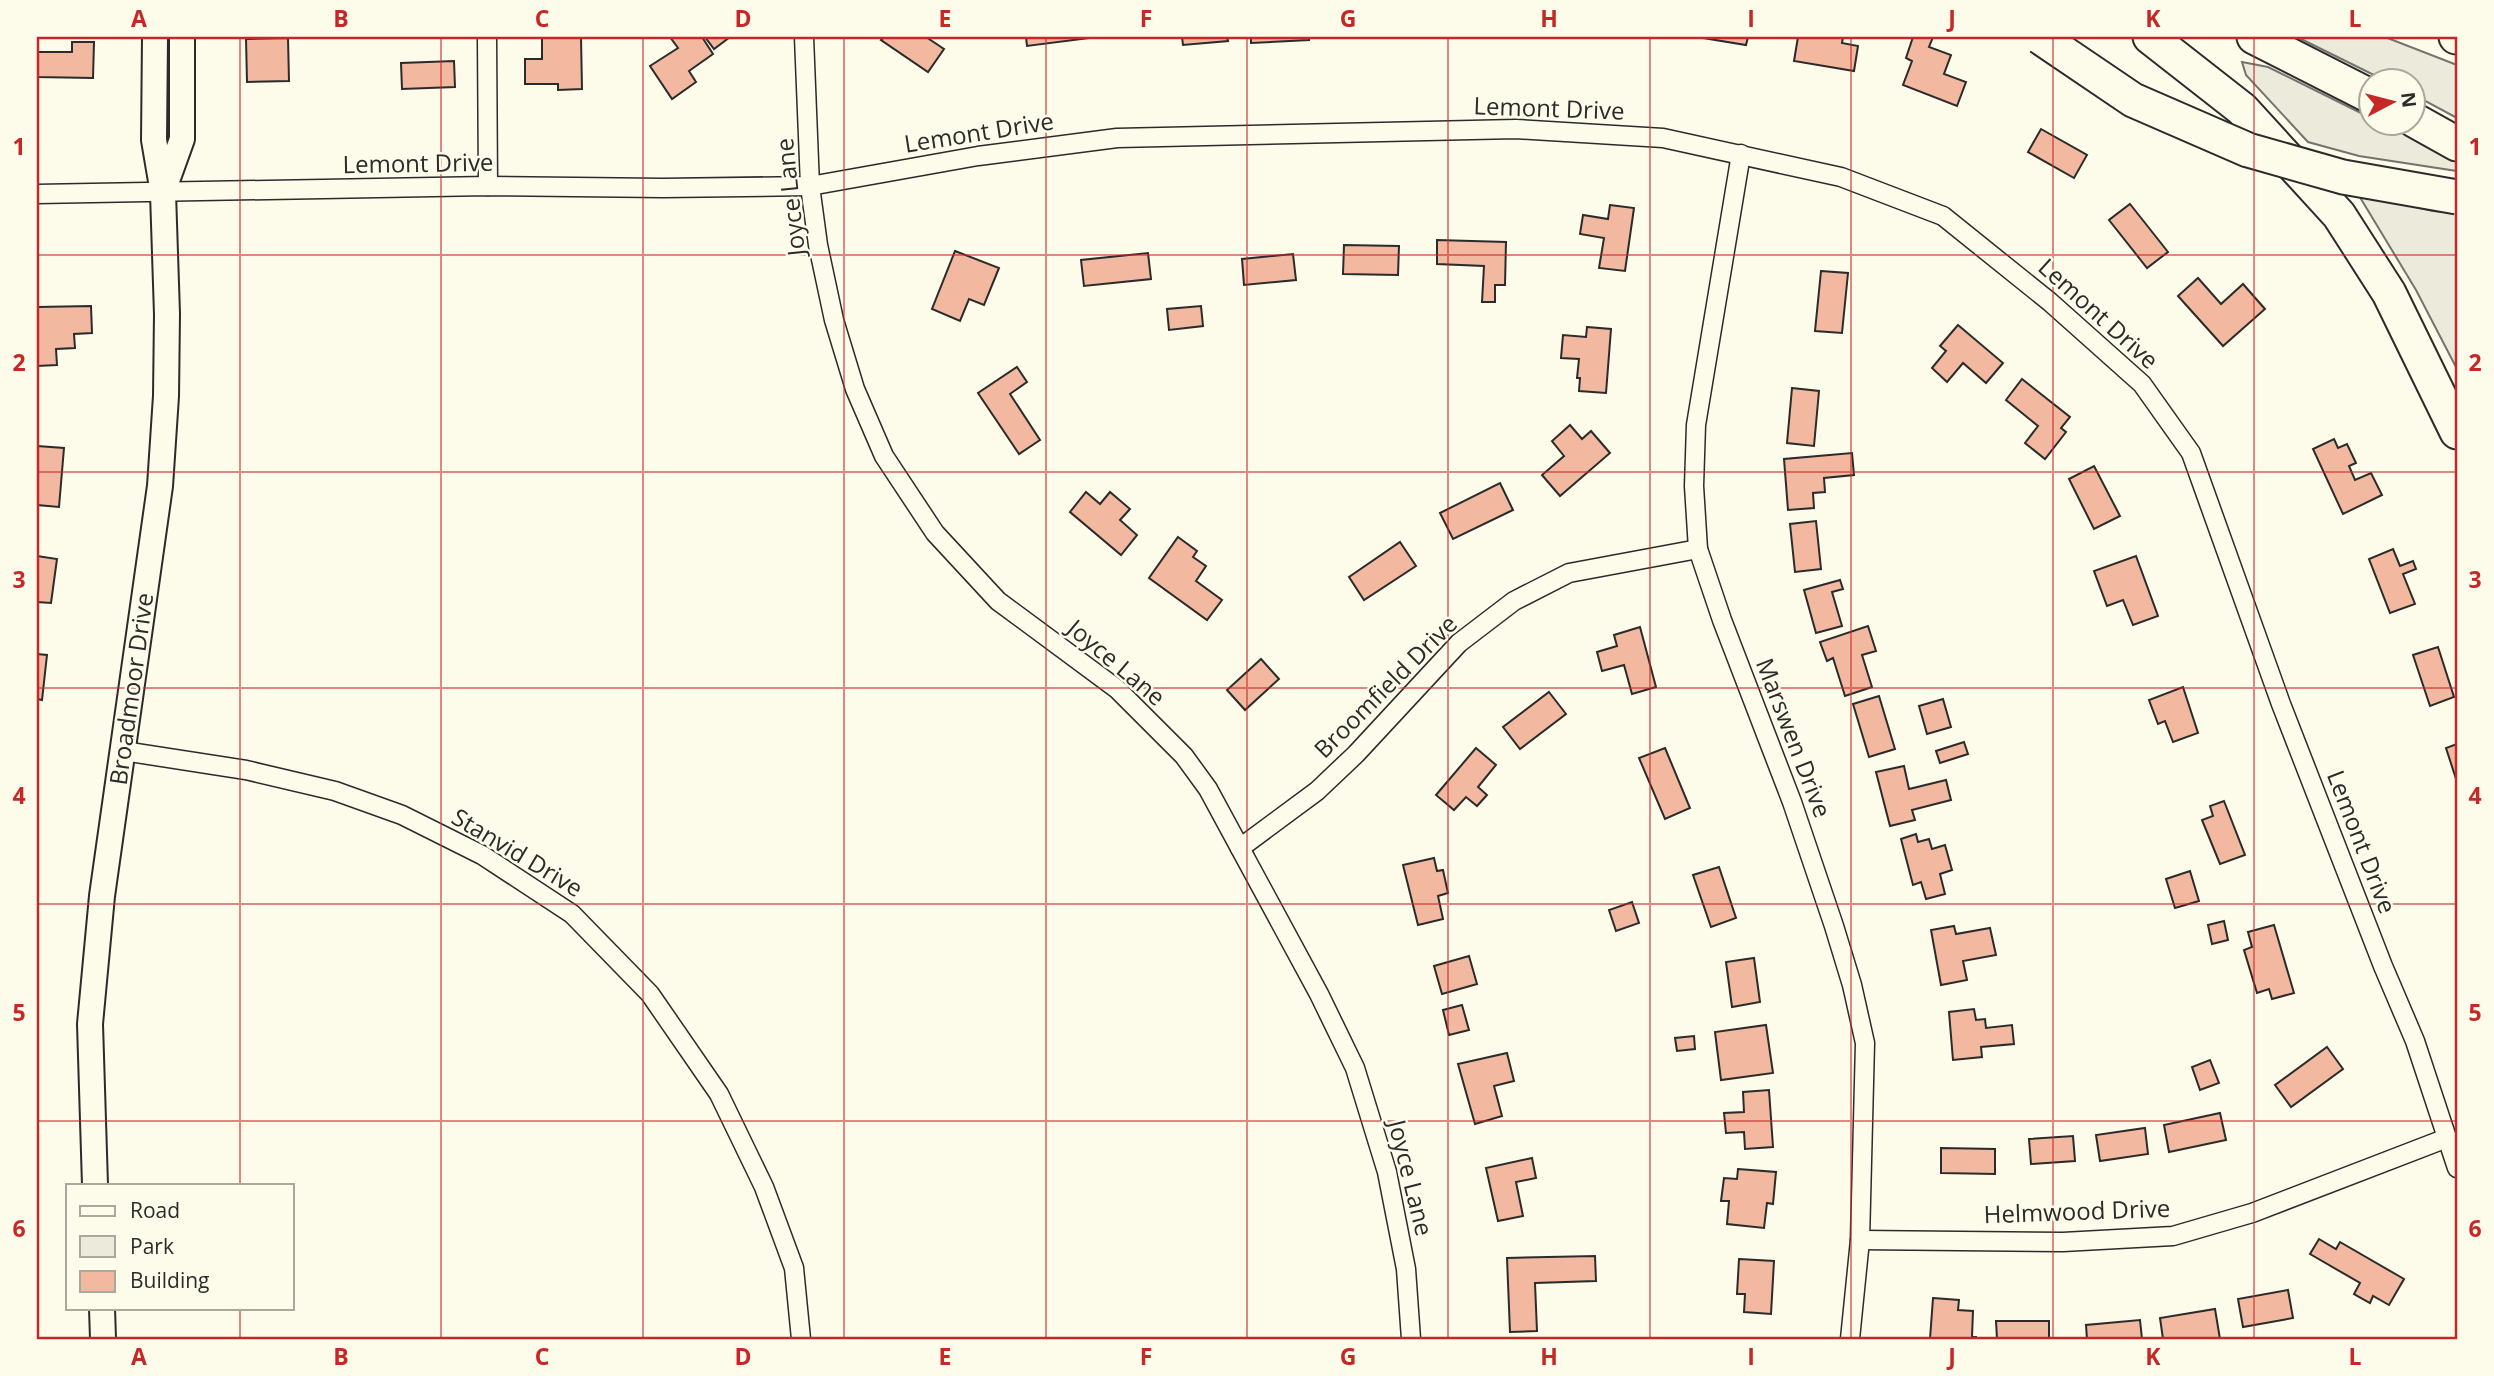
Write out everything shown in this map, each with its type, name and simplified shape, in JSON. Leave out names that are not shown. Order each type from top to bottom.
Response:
[{"type":"highway","points":[[2040,37],[2133,100],[2248,150],[2343,177],[2457,197]]},
{"type":"highway","points":[[2150,37],[2242,109],[2339,215],[2389,293],[2457,432]]},
{"type":"highway","points":[[2254,37],[2358,90]]},
{"type":"highway","points":[[2428,128],[2457,144]]},
{"type":"main road","name":"Broadmoor Drive","points":[[95,1184],[90,1024],[102,896],[160,486],[166,396],[167,314],[163,192],[154,140],[155,37]]},
{"type":"main road","name":"Broadmoor Drive","points":[[163,192],[182,139],[182,37]]},
{"type":"main road","points":[[102,1310],[103,1339]]},
{"type":"street","points":[[487,37],[488,186]]},
{"type":"street","name":"Joyce Lane","points":[[804,37],[810,186],[818,245],[834,320],[855,389],[884,456],[935,533],[998,601],[1117,689],[1184,756],[1208,789],[1319,994],[1355,1068],[1387,1172],[1406,1269],[1411,1339]]},
{"type":"street","name":"Lemont Drive","points":[[37,194],[488,186],[810,186],[978,156],[1117,138],[1516,129],[1664,138],[1841,177],[1943,216],[2050,302],[2142,384],[2191,453],[2281,704],[2415,1041],[2457,1168]]},
{"type":"street","name":"Marswen Drive","points":[[1741,154],[1696,425],[1694,486],[1699,549],[1722,620],[1835,926],[1865,1043],[1860,1240],[1850,1339]]},
{"type":"street","name":"Broomfield Drive","points":[[1240,848],[1317,791],[1356,754],[1459,643],[1514,601],[1569,573],[1699,549]]},
{"type":"street","name":"Stanvid Drive","points":[[123,751],[246,771],[335,791],[402,816],[482,855],[572,914],[650,994],[719,1094],[764,1187],[794,1268],[801,1339]]},
{"type":"street","name":"Helmwood Drive","points":[[1860,1240],[2063,1242],[2173,1236],[2252,1213],[2447,1138]]},
{"type":"green space","points":[[2297,37],[2385,37],[2457,65],[2457,118],[2428,102],[2428,66],[2358,67]]},
{"type":"green space","points":[[2242,62],[2268,67],[2358,112],[2358,136],[2410,136],[2457,162],[2457,171],[2359,156],[2308,142],[2246,75]]},
{"type":"green space","points":[[2358,194],[2433,211],[2457,213],[2457,369],[2416,290]]},
{"type":"building","points":[[542,37],[581,37],[582,89],[558,90],[558,84],[525,84],[525,59],[542,59]]},
{"type":"building","points":[[670,37],[702,37],[713,54],[689,71],[696,82],[672,99],[650,66],[678,48]]},
{"type":"building","points":[[705,37],[730,37],[714,49]]},
{"type":"building","points":[[884,37],[926,37],[944,49],[928,72],[881,40]]},
{"type":"building","points":[[1026,37],[1097,37],[1027,46]]},
{"type":"building","points":[[1182,37],[1227,37],[1228,41],[1183,45]]},
{"type":"building","points":[[1251,37],[1309,37],[1309,40],[1251,43]]},
{"type":"building","points":[[1697,37],[1748,37],[1746,45]]},
{"type":"building","points":[[1798,37],[1843,37],[1842,43],[1858,46],[1854,71],[1794,61]]},
{"type":"building","points":[[1913,37],[1933,37],[1929,47],[1951,55],[1944,74],[1966,82],[1957,106],[1903,85],[1912,61],[1906,58]]},
{"type":"building","points":[[288,38],[289,81],[247,82],[246,39]]},
{"type":"building","points":[[72,42],[94,42],[93,78],[37,77],[37,52],[72,52]]},
{"type":"building","points":[[454,61],[455,87],[402,89],[401,63]]},
{"type":"building","points":[[2041,129],[2087,155],[2074,178],[2028,152]]},
{"type":"building","points":[[2130,204],[2168,252],[2147,268],[2109,220]]},
{"type":"building","points":[[1610,205],[1634,208],[1625,271],[1599,268],[1604,238],[1580,234],[1583,215],[1608,219]]},
{"type":"building","points":[[1437,240],[1506,242],[1505,285],[1495,285],[1495,302],[1482,302],[1484,266],[1437,264]]},
{"type":"building","points":[[1344,245],[1399,246],[1398,275],[1343,274]]},
{"type":"building","points":[[955,251],[999,268],[984,305],[969,299],[960,321],[932,309]]},
{"type":"building","points":[[1148,253],[1151,279],[1084,286],[1081,260]]},
{"type":"building","points":[[1293,254],[1296,280],[1244,285],[1242,259]]},
{"type":"building","points":[[1821,271],[1848,273],[1842,333],[1815,331]]},
{"type":"building","points":[[2198,278],[2221,304],[2243,284],[2265,309],[2223,346],[2178,296]]},
{"type":"building","points":[[91,306],[92,333],[74,334],[75,348],[56,349],[57,365],[37,366],[37,307]]},
{"type":"building","points":[[1201,306],[1203,326],[1169,330],[1167,309]]},
{"type":"building","points":[[1958,325],[2003,363],[1986,383],[1963,363],[1947,382],[1932,368],[1946,351],[1940,346]]},
{"type":"building","points":[[1587,327],[1611,329],[1606,393],[1579,391],[1579,359],[1561,358],[1563,335],[1586,337]]},
{"type":"building","points":[[1017,367],[1027,382],[1010,394],[1040,440],[1019,454],[978,393]]},
{"type":"building","points":[[2022,379],[2070,417],[2061,428],[2066,432],[2045,459],[2025,443],[2038,426],[2006,400]]},
{"type":"building","points":[[1792,388],[1819,391],[1814,446],[1787,443]]},
{"type":"building","points":[[1570,425],[1582,439],[1591,431],[1610,453],[1560,496],[1542,475],[1564,456],[1552,441]]},
{"type":"building","points":[[2334,439],[2338,448],[2347,444],[2356,463],[2349,466],[2355,480],[2371,473],[2382,495],[2343,514],[2313,449]]},
{"type":"building","points":[[37,446],[64,448],[59,507],[37,505]]},
{"type":"building","points":[[1852,453],[1854,475],[1824,478],[1825,492],[1813,493],[1814,508],[1788,510],[1784,459]]},
{"type":"building","points":[[2094,466],[2120,516],[2094,529],[2069,479]]},
{"type":"building","points":[[1500,483],[1513,510],[1453,539],[1440,513]]},
{"type":"building","points":[[1086,492],[1100,504],[1110,492],[1130,509],[1120,520],[1137,535],[1121,555],[1070,512]]},
{"type":"building","points":[[1816,521],[1821,569],[1795,572],[1790,524]]},
{"type":"building","points":[[1178,537],[1197,551],[1193,557],[1206,566],[1196,581],[1222,600],[1207,620],[1149,578]]},
{"type":"building","points":[[1400,542],[1416,566],[1364,600],[1349,577]]},
{"type":"building","points":[[2393,549],[2400,566],[2413,561],[2416,569],[2403,574],[2415,604],[2390,613],[2369,559]]},
{"type":"building","points":[[37,556],[57,559],[51,603],[37,602]]},
{"type":"building","points":[[2136,556],[2158,616],[2133,625],[2123,600],[2107,606],[2094,571]]},
{"type":"building","points":[[1840,580],[1843,589],[1832,592],[1842,626],[1816,633],[1804,590]]},
{"type":"building","points":[[1868,626],[1876,651],[1862,655],[1872,687],[1845,696],[1833,658],[1827,661],[1820,642]]},
{"type":"building","points":[[1640,627],[1656,687],[1632,694],[1624,665],[1602,671],[1597,652],[1617,646],[1614,635]]},
{"type":"building","points":[[2438,647],[2454,697],[2430,706],[2413,655]]},
{"type":"building","points":[[37,654],[47,655],[42,700],[37,699]]},
{"type":"building","points":[[1261,659],[1279,679],[1245,710],[1227,690]]},
{"type":"building","points":[[2183,687],[2198,733],[2173,742],[2165,721],[2158,724],[2149,700]]},
{"type":"building","points":[[1549,692],[1566,714],[1520,749],[1503,727]]},
{"type":"building","points":[[1879,696],[1895,749],[1869,757],[1853,704]]},
{"type":"building","points":[[1943,699],[1951,727],[1927,734],[1919,706]]},
{"type":"building","points":[[1964,742],[1968,754],[1940,763],[1936,751]]},
{"type":"building","points":[[2457,744],[2457,782],[2446,748]]},
{"type":"building","points":[[1476,748],[1496,765],[1478,787],[1487,795],[1477,806],[1466,797],[1454,810],[1436,795]]},
{"type":"building","points":[[1665,748],[1690,808],[1665,819],[1639,758]]},
{"type":"building","points":[[1904,766],[1909,789],[1946,780],[1951,800],[1912,810],[1915,820],[1890,826],[1876,772]]},
{"type":"building","points":[[2224,801],[2245,855],[2220,864],[2202,820],[2213,816],[2210,806]]},
{"type":"building","points":[[1916,834],[1918,842],[1929,839],[1932,849],[1945,845],[1952,870],[1940,874],[1945,894],[1926,899],[1921,882],[1913,885],[1901,839]]},
{"type":"building","points":[[1434,858],[1437,871],[1443,870],[1448,893],[1438,896],[1443,919],[1418,925],[1403,865]]},
{"type":"building","points":[[1719,867],[1736,918],[1711,927],[1693,875]]},
{"type":"building","points":[[2190,871],[2199,901],[2175,908],[2166,879]]},
{"type":"building","points":[[1632,902],[1639,923],[1616,931],[1609,910]]},
{"type":"building","points":[[2224,921],[2228,940],[2212,944],[2208,925]]},
{"type":"building","points":[[2274,925],[2294,993],[2272,999],[2269,989],[2257,993],[2244,950],[2252,947],[2248,932]]},
{"type":"building","points":[[1954,926],[1956,934],[1990,928],[1996,955],[1963,961],[1967,980],[1941,985],[1931,930]]},
{"type":"building","points":[[1469,956],[1477,984],[1442,994],[1434,966]]},
{"type":"building","points":[[1754,958],[1760,1002],[1732,1007],[1726,962]]},
{"type":"building","points":[[1462,1005],[1469,1030],[1449,1035],[1443,1010]]},
{"type":"building","points":[[1974,1009],[1976,1020],[1985,1019],[1986,1028],[2012,1025],[2014,1044],[1981,1047],[1982,1057],[1953,1060],[1949,1012]]},
{"type":"building","points":[[1766,1025],[1773,1073],[1721,1080],[1715,1032]]},
{"type":"building","points":[[1694,1036],[1695,1049],[1677,1051],[1675,1038]]},
{"type":"building","points":[[2327,1047],[2343,1069],[2291,1107],[2275,1085]]},
{"type":"building","points":[[1507,1053],[1514,1081],[1494,1086],[1502,1116],[1475,1124],[1458,1064]]},
{"type":"building","points":[[2210,1060],[2219,1083],[2200,1090],[2192,1067]]},
{"type":"building","points":[[1769,1090],[1773,1147],[1745,1149],[1744,1132],[1726,1133],[1724,1113],[1744,1112],[1743,1092]]},
{"type":"building","points":[[2220,1113],[2226,1140],[2169,1152],[2164,1125]]},
{"type":"building","points":[[2145,1128],[2148,1154],[2100,1161],[2096,1135]]},
{"type":"building","points":[[2073,1136],[2075,1161],[2031,1164],[2029,1139]]},
{"type":"building","points":[[1941,1148],[1995,1149],[1995,1174],[1941,1173]]},
{"type":"building","points":[[1532,1158],[1536,1178],[1516,1182],[1523,1216],[1498,1221],[1486,1168]]},
{"type":"building","points":[[1738,1169],[1776,1172],[1773,1204],[1767,1203],[1764,1228],[1727,1224],[1729,1201],[1721,1201],[1724,1178],[1737,1179]]},
{"type":"building","points":[[2319,1239],[2336,1249],[2340,1242],[2404,1279],[2389,1305],[2373,1296],[2370,1303],[2354,1294],[2360,1283],[2310,1254]]},
{"type":"building","points":[[1595,1256],[1596,1281],[1535,1283],[1537,1331],[1510,1332],[1507,1258]]},
{"type":"building","points":[[1739,1259],[1774,1261],[1771,1314],[1744,1312],[1745,1294],[1737,1294]]},
{"type":"building","points":[[2288,1290],[2293,1318],[2243,1327],[2238,1299]]},
{"type":"building","points":[[1933,1298],[1959,1300],[1958,1310],[1973,1311],[1972,1337],[1976,1339],[1930,1339]]},
{"type":"building","points":[[2215,1309],[2220,1339],[2163,1339],[2160,1318]]},
{"type":"building","points":[[2140,1320],[2142,1339],[2087,1339],[2086,1325]]},
{"type":"building","points":[[1996,1321],[2049,1321],[2049,1339],[1997,1339]]}]
